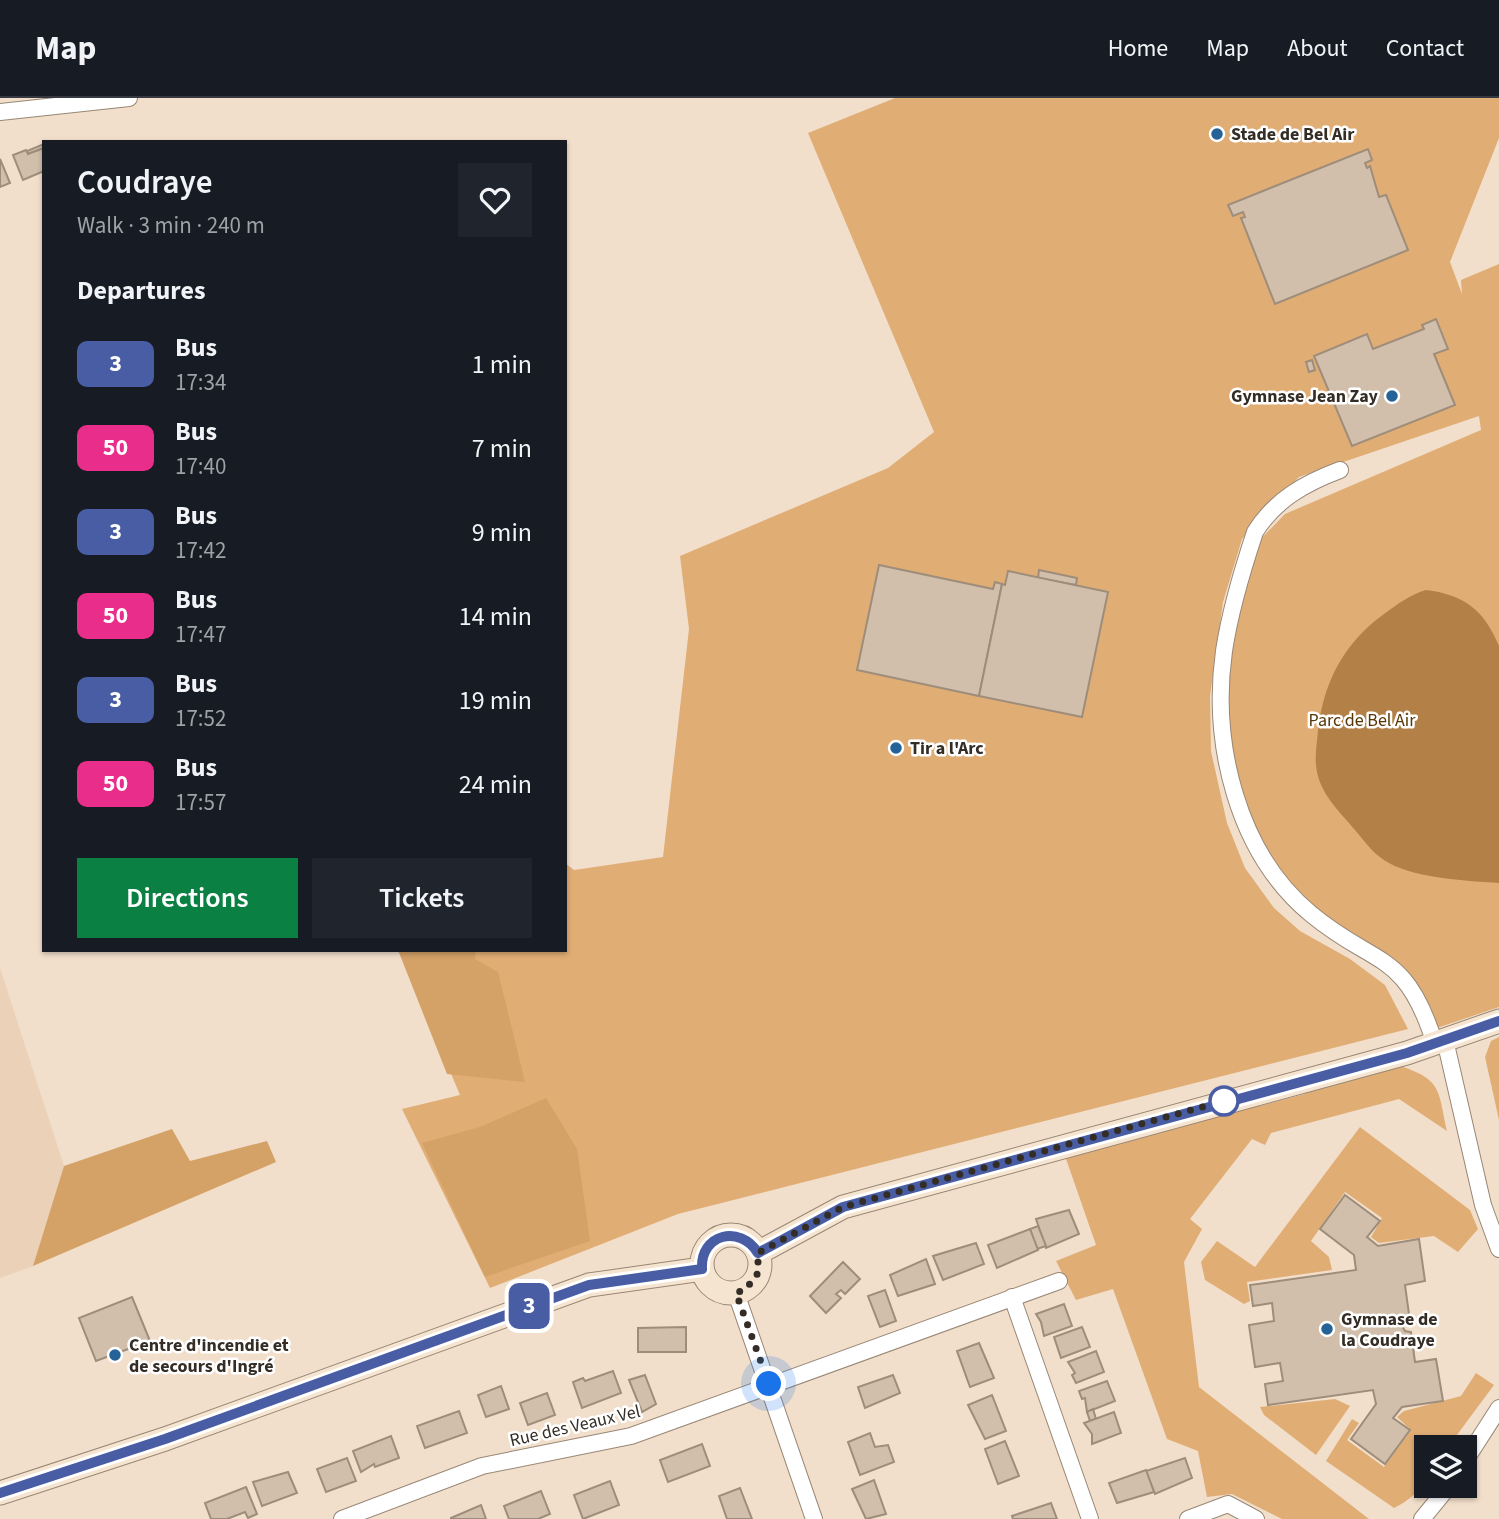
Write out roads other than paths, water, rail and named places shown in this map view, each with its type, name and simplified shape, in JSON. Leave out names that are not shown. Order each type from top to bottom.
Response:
[{"type":"street","points":[[0,112],[129,98]]},
{"type":"street","points":[[1340,470],[1293,492],[1276,504],[1255,532],[1224,651],[1221,705],[1227,760],[1248,826],[1278,878],[1311,914],[1389,962],[1403,976],[1420,1002],[1440,1042],[1483,1205],[1499,1249]]},
{"type":"street","points":[[758,1253],[843,1207],[1440,1042],[1499,1021]]},
{"type":"street","points":[[737,1235],[753,1245],[758,1253],[758,1273],[746,1289],[736,1293],[714,1288],[702,1269],[704,1250],[718,1237],[737,1235]]},
{"type":"street","points":[[0,1493],[165,1439],[589,1285],[702,1269]]},
{"type":"street","name":"Rue des Veaux Vel","points":[[342,1519],[482,1466],[631,1436],[1059,1281]]},
{"type":"street","points":[[736,1293],[814,1519]]},
{"type":"street","points":[[1012,1297],[1090,1519]]},
{"type":"street","points":[[1477,1442],[1499,1408]]},
{"type":"street","points":[[1422,1519],[1439,1498]]},
{"type":"street","points":[[1188,1519],[1228,1504],[1256,1519]]},
{"type":"place","name":"Stade de Bel Air","points":[[1217,134]]},
{"type":"place","name":"Gymnase Jean Zay","points":[[1392,396]]},
{"type":"place","name":"Tir a l'Arc","points":[[896,748]]},
{"type":"place","name":"Gymnase de la Coudraye","points":[[1327,1329]]},
{"type":"place","name":"Centre d'incendie et de secours d'Ingré","points":[[115,1355]]},
{"type":"park label","name":"Parc de Bel Air","points":[[1362,720]]}]
